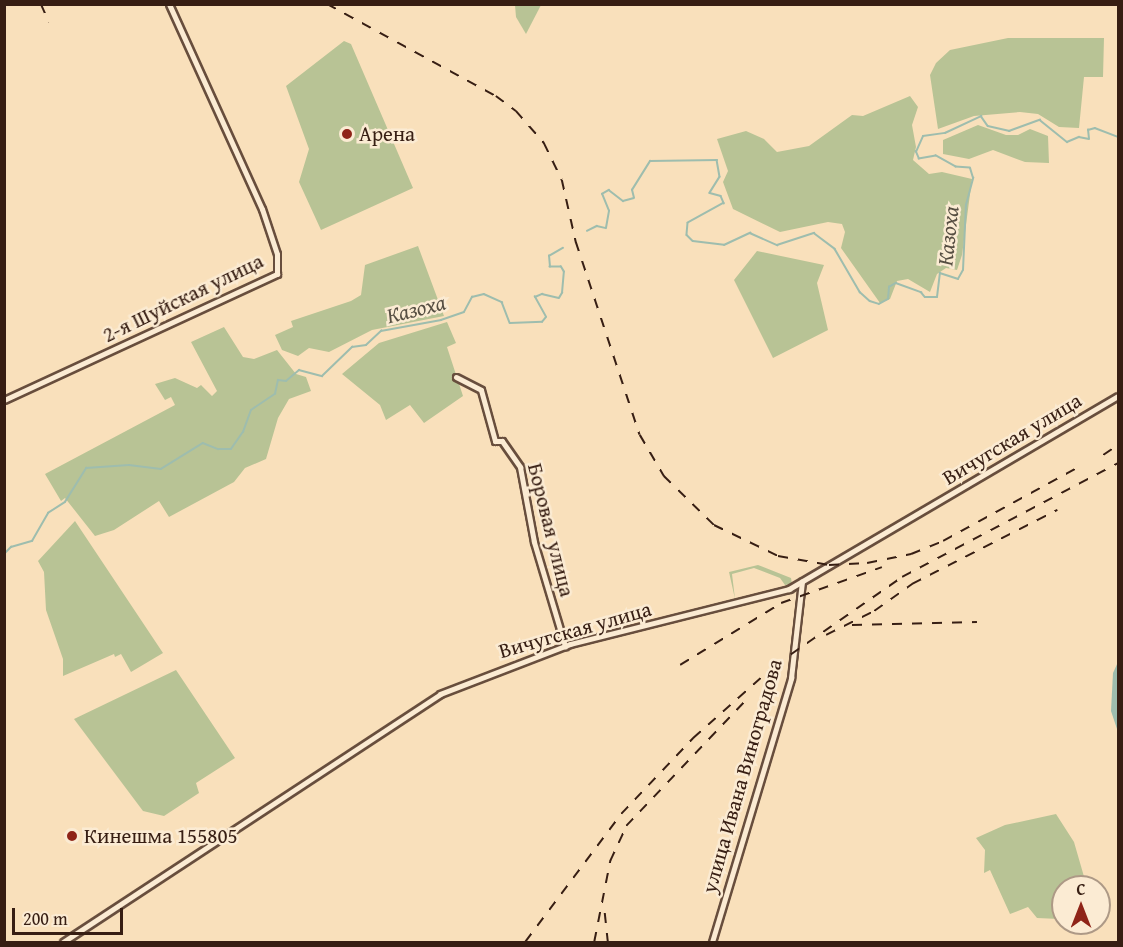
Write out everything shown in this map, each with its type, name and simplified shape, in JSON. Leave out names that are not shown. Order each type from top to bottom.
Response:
[{"type":"street","name":"2-я Шуйская улица","points":[[4,400],[277,274],[277,254],[262,209],[169,4]]},
{"type":"street","name":"Боровая улица","points":[[456,377],[481,390],[495,441],[502,441],[520,467],[534,542],[564,646]]},
{"type":"street","name":"Вичугская улица","points":[[63,942],[432,698],[564,646],[770,596],[802,582],[1119,396]]},
{"type":"street","name":"улица Ивана Виноградова","points":[[712,942],[790,678],[802,582]]},
{"type":"green space","points":[[515,5],[541,5],[526,34],[516,17]]},
{"type":"green space","points":[[1008,38],[1104,38],[1103,77],[1084,77],[1079,128],[1059,127],[1038,114],[1020,112],[974,116],[938,129],[930,75],[936,63],[950,50]]},
{"type":"green space","name":"Арена","points":[[344,41],[351,44],[413,188],[321,230],[299,182],[309,149],[286,86]]},
{"type":"green space","points":[[910,96],[918,107],[912,125],[916,147],[913,160],[929,174],[942,172],[972,179],[962,255],[957,270],[946,268],[937,274],[930,292],[908,279],[897,281],[890,299],[880,303],[841,248],[845,232],[842,224],[828,222],[780,232],[733,209],[723,182],[728,171],[717,139],[746,131],[764,139],[777,152],[809,146],[852,115],[863,116]]},
{"type":"green space","points":[[978,125],[1006,135],[1018,135],[1030,129],[1048,136],[1049,163],[1025,162],[993,150],[969,159],[943,154],[943,140]]},
{"type":"green space","points":[[418,246],[444,316],[372,330],[329,352],[309,348],[298,356],[282,350],[275,335],[293,327],[291,321],[351,301],[361,295],[365,265]]},
{"type":"green space","points":[[757,251],[824,265],[817,283],[828,330],[773,358],[734,280]]},
{"type":"green space","points":[[447,322],[456,343],[447,347],[463,396],[424,423],[410,405],[386,420],[380,405],[342,374],[379,343]]},
{"type":"green space","points":[[224,327],[243,357],[254,359],[277,350],[296,374],[306,377],[311,391],[289,399],[278,418],[266,459],[245,468],[234,482],[169,517],[159,501],[114,530],[95,536],[65,498],[61,501],[45,474],[175,405],[171,397],[165,400],[155,384],[175,378],[197,388],[201,385],[212,396],[217,391],[191,342]]},
{"type":"green space","points":[[75,521],[163,653],[131,672],[121,654],[115,657],[114,654],[63,676],[63,659],[46,610],[44,572],[38,561]]},
{"type":"green space","points":[[758,565],[791,578],[792,584],[785,585],[780,578],[754,568],[732,574],[735,599],[729,572]]},
{"type":"green space","points":[[176,670],[235,758],[196,783],[199,793],[164,816],[143,811],[74,719]]},
{"type":"green space","points":[[1056,814],[1074,842],[1084,875],[1051,875],[1051,919],[1037,918],[1028,907],[1010,914],[990,870],[984,873],[985,850],[976,838],[1005,825]]},
{"type":"shaded area","points":[[1118,662],[1118,732],[1111,711],[1113,673]]},
{"type":"waterway","name":"Казоха","points":[[587,231],[597,226],[606,228],[609,211],[602,194],[609,190],[623,201],[634,198],[632,190],[650,161],[717,160],[720,177],[710,193],[721,196],[724,203],[688,223],[687,235],[693,241],[724,245],[750,233],[777,245],[814,233],[835,249],[860,292],[870,301],[879,304],[888,299],[889,287],[896,283],[921,292],[925,297],[937,297],[940,273],[958,279],[963,270],[966,205],[973,178],[970,168],[956,167],[936,156],[919,159],[916,152],[923,136],[945,133],[981,116],[988,126],[1009,131],[1040,120],[1067,142],[1079,137],[1089,139],[1088,130],[1095,128],[1118,137]]},
{"type":"waterway","name":"Казоха","points":[[4,554],[11,547],[32,541],[48,513],[65,502],[86,468],[129,465],[161,469],[203,443],[218,449],[231,449],[243,432],[251,410],[275,394],[278,380],[286,381],[299,370],[322,376],[352,347],[366,345],[381,331],[441,320],[464,312],[472,297],[484,294],[502,302],[510,323],[542,322],[546,317],[535,297],[542,294],[559,298],[562,293],[564,272],[561,267],[550,267],[549,256],[563,248]]},
{"type":"railway","points":[[41,4],[49,22]]},
{"type":"railway","points":[[327,4],[496,96],[516,111],[544,143],[562,180],[576,242],[640,435],[664,476],[714,525],[778,556],[829,565],[867,563],[911,554],[943,541],[1077,468]]},
{"type":"railway","points":[[1103,455],[1118,445]]},
{"type":"railway","points":[[525,942],[621,814],[693,738],[774,666],[902,577],[1118,463]]},
{"type":"railway","points":[[826,635],[874,611],[912,584],[1057,510]]},
{"type":"railway","points":[[680,665],[781,603],[882,567]]},
{"type":"railway","points":[[852,625],[977,622]]},
{"type":"railway","points":[[594,942],[610,861],[626,826],[749,697]]},
{"type":"railway","points":[[605,913],[608,942]]},
{"type":"place","name":"Арена","points":[[347,134]]},
{"type":"place","name":"Кинешма 155805","points":[[72,836]]}]
